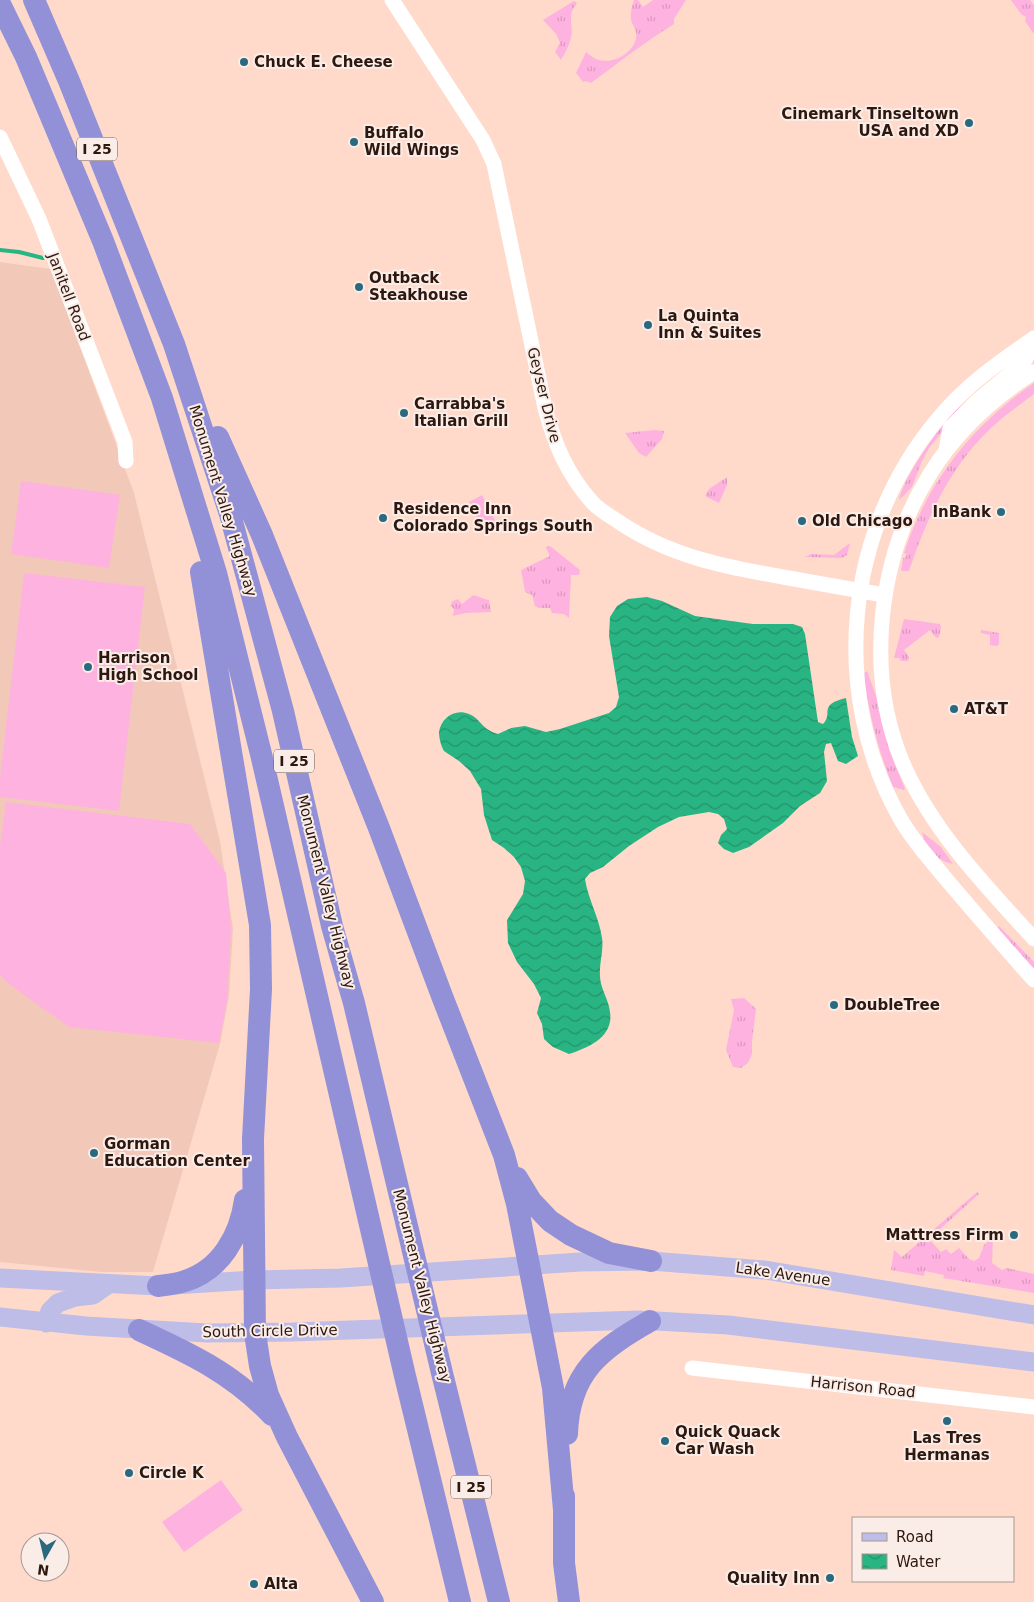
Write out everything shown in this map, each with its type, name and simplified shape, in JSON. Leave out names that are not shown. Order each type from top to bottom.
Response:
[{"type":"highway","name":"Monument Valley Highway","points":[[34,0],[69,81],[174,344],[230,514],[282,711],[332,926],[354,1003],[442,1373],[499,1602]]},
{"type":"highway","name":"Monument Valley Highway","points":[[0,4],[26,57],[103,241],[162,398],[216,574],[266,774],[405,1376],[460,1602]]},
{"type":"highway","points":[[103,241],[203,579],[260,925],[261,989],[253,1140],[255,1333],[260,1366],[268,1395],[281,1425],[373,1602]]},
{"type":"highway","points":[[156,299],[262,535],[379,828],[504,1155],[517,1204],[553,1388],[564,1510]]},
{"type":"highway","points":[[158,1286],[185,1282],[197,1276],[213,1266],[225,1252],[239,1225],[244,1208],[253,1140]]},
{"type":"highway","points":[[504,1155],[530,1201],[550,1222],[571,1235],[609,1253],[651,1261]]},
{"type":"highway","points":[[568,1602],[564,1563],[567,1424],[576,1386],[587,1369],[599,1356],[627,1334],[650,1321]]},
{"type":"highway","points":[[139,1330],[188,1352],[219,1370],[255,1397],[281,1425]]},
{"type":"main road","name":"Lake Avenue","points":[[528,1265],[651,1261],[765,1270],[1034,1315]]},
{"type":"main road","points":[[0,1278],[158,1286],[254,1280],[341,1278],[528,1265]]},
{"type":"main road","points":[[46,1323],[50,1311],[58,1303],[75,1297],[92,1295],[109,1284]]},
{"type":"main road","name":"South Circle Drive","points":[[0,1317],[46,1323],[207,1333],[255,1333],[540,1322]]},
{"type":"main road","points":[[540,1322],[650,1321],[728,1325],[1034,1362]]},
{"type":"street","name":"Geyser Drive","points":[[392,0],[483,140],[494,164],[547,415],[557,447],[566,466],[588,497],[628,529],[681,554],[722,566],[884,595]]},
{"type":"street","name":"Janitell Road","points":[[0,137],[42,228],[125,442],[126,461]]},
{"type":"street","points":[[1034,338],[983,374],[938,419],[899,474],[887,498],[868,553],[861,590],[855,643],[855,667],[863,717],[878,772],[900,819],[912,837],[983,923],[1034,980]]},
{"type":"street","points":[[946,452],[950,428],[977,401],[1024,362],[1034,343]]},
{"type":"street","points":[[1034,372],[997,397],[962,432],[930,474],[907,521],[889,569],[884,595],[881,629],[882,677],[894,739],[905,767],[928,809],[956,852],[1034,939]]},
{"type":"street","name":"Harrison Road","points":[[692,1368],[1034,1407]]},
{"type":"shaded area","name":"Harrison High School","points":[[0,262],[51,269],[134,493],[220,841],[233,929],[229,996],[220,1044],[153,1272],[101,1272],[0,1262]]},
{"type":"green space","points":[[634,0],[638,0],[643,7],[653,0],[686,0],[674,19],[674,24],[591,83],[583,82],[576,73],[586,52],[592,57],[605,61],[617,59],[631,48],[636,38],[631,17]]},
{"type":"green space","points":[[1011,0],[1030,0],[1034,5],[1034,34],[1025,21],[1026,17],[1021,14]]},
{"type":"green space","points":[[574,1],[577,3],[571,16],[571,38],[561,60],[555,52],[560,43],[556,34],[543,20]]},
{"type":"green space","points":[[1034,383],[1034,394],[989,430],[958,467],[938,499],[909,571],[901,571],[903,558],[907,554],[904,553],[914,527],[925,502],[939,479],[972,436],[1012,399]]},
{"type":"green space","points":[[966,403],[929,448],[912,487],[899,500],[908,477],[927,447],[948,419]]},
{"type":"green space","points":[[664,431],[662,439],[646,457],[639,453],[625,433]]},
{"type":"green space","points":[[727,477],[727,485],[719,503],[705,496],[709,489]]},
{"type":"green space","points":[[21,481],[120,495],[109,568],[11,554]]},
{"type":"green space","points":[[482,495],[498,526],[484,533],[469,502]]},
{"type":"green space","points":[[850,543],[847,555],[842,558],[805,557],[811,554],[834,555]]},
{"type":"green space","points":[[550,546],[580,570],[579,575],[571,575],[569,618],[564,614],[552,613],[550,608],[535,606],[532,595],[525,592],[521,570],[550,556],[546,548]]},
{"type":"green space","points":[[24,573],[145,587],[119,811],[0,797],[0,777]]},
{"type":"green space","points":[[472,596],[489,600],[491,612],[465,613],[453,616],[454,609],[450,605],[452,604],[451,602],[458,599],[462,604]]},
{"type":"green space","points":[[904,619],[940,624],[941,627],[939,637],[936,638],[930,630],[904,650],[909,657],[908,661],[894,658]]},
{"type":"green space","points":[[981,630],[999,633],[999,644],[997,646],[990,645],[990,635],[981,633]]},
{"type":"green space","points":[[867,671],[876,696],[890,752],[904,790],[893,787],[883,759],[865,689],[863,674]]},
{"type":"green space","points":[[6,802],[190,824],[226,873],[231,929],[227,1001],[219,1043],[69,1027],[9,984],[0,975],[0,846]]},
{"type":"green space","points":[[922,832],[941,847],[953,864],[943,861],[932,852],[922,840],[924,838]]},
{"type":"green space","points":[[999,926],[1034,962],[1034,970],[997,928]]},
{"type":"green space","points":[[744,998],[756,1009],[752,1054],[748,1063],[741,1068],[733,1067],[726,1050],[734,1010],[731,999]]},
{"type":"green space","points":[[977,1192],[979,1194],[929,1239],[941,1252],[946,1249],[951,1254],[959,1248],[969,1259],[974,1261],[979,1258],[984,1245],[993,1237],[992,1263],[1002,1270],[1007,1268],[1034,1274],[1034,1293],[943,1278],[944,1275],[925,1271],[924,1276],[891,1270],[894,1250],[902,1257]]},
{"type":"green space","points":[[221,1480],[243,1510],[184,1552],[162,1522]]},
{"type":"water","points":[[647,597],[662,601],[695,616],[753,624],[793,624],[802,627],[805,634],[818,722],[823,724],[826,720],[829,706],[832,703],[846,698],[852,737],[858,756],[846,764],[838,761],[831,743],[826,744],[824,752],[827,781],[820,793],[800,806],[783,823],[749,847],[733,853],[724,849],[718,843],[721,835],[727,829],[724,819],[718,814],[709,812],[679,817],[658,827],[629,846],[603,867],[590,873],[585,879],[602,938],[600,980],[610,1012],[610,1021],[604,1035],[598,1040],[569,1054],[553,1047],[544,1039],[542,1024],[537,1013],[541,998],[534,984],[517,962],[508,943],[507,920],[523,894],[525,881],[521,867],[514,857],[492,840],[484,815],[481,789],[470,771],[444,751],[440,742],[439,732],[446,719],[459,712],[473,716],[492,732],[498,734],[511,728],[525,726],[546,732],[609,713],[616,707],[619,697],[609,636],[610,617],[617,606],[628,599]]},
{"type":"waterway","points":[[0,250],[19,252],[43,258]]},
{"type":"place","name":"Chuck E. Cheese","points":[[244,62]]},
{"type":"place","name":"Cinemark Tinseltown USA and XD","points":[[969,123]]},
{"type":"place","name":"Buffalo Wild Wings","points":[[354,142]]},
{"type":"place","name":"Outback Steakhouse","points":[[359,287]]},
{"type":"place","name":"La Quinta Inn & Suites","points":[[648,325]]},
{"type":"place","name":"Carrabba's Italian Grill","points":[[404,413]]},
{"type":"place","name":"InBank","points":[[1001,512]]},
{"type":"place","name":"Residence Inn Colorado Springs South","points":[[383,518]]},
{"type":"place","name":"Old Chicago","points":[[802,521]]},
{"type":"place","name":"Harrison High School","points":[[88,667]]},
{"type":"place","name":"AT&T","points":[[954,709]]},
{"type":"place","name":"DoubleTree","points":[[834,1005]]},
{"type":"place","name":"Gorman Education Center","points":[[94,1153]]},
{"type":"place","name":"Mattress Firm","points":[[1014,1235]]},
{"type":"place","name":"Las Tres Hermanas","points":[[947,1421]]},
{"type":"place","name":"Quick Quack Car Wash","points":[[665,1441]]},
{"type":"place","name":"Circle K","points":[[129,1473]]},
{"type":"place","name":"Quality Inn","points":[[830,1578]]},
{"type":"place","name":"Alta","points":[[254,1584]]}]
